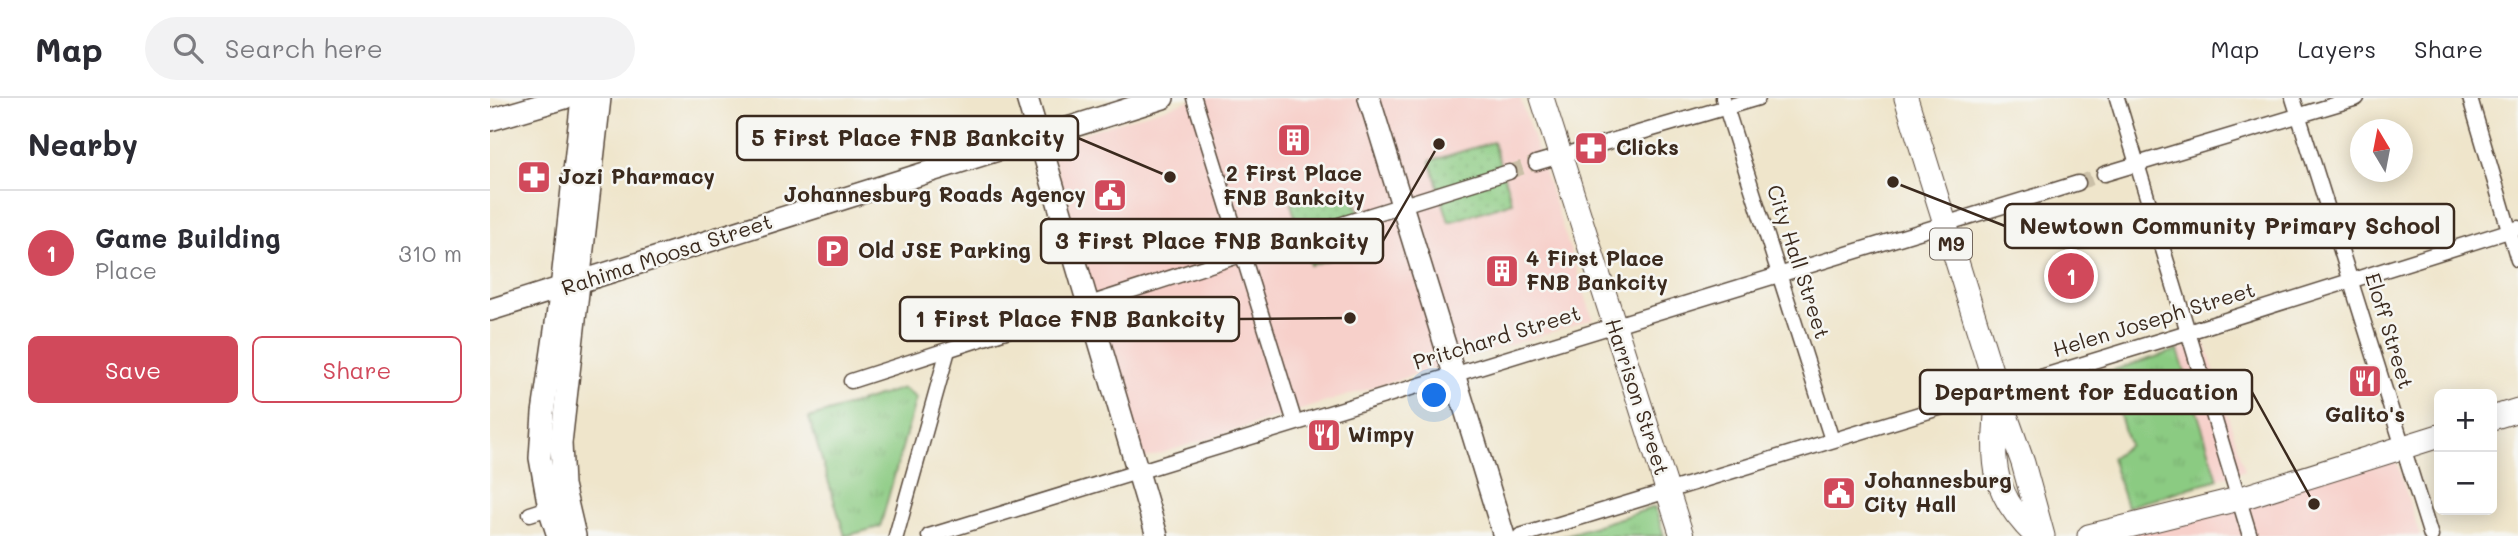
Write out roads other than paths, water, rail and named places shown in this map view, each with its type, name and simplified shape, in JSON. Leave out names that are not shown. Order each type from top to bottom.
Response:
[{"type":"main road","name":"Harrison Street","points":[[1542,98],[1682,536]]},
{"type":"main road","name":"M9","points":[[1906,98],[1997,390],[2023,463],[2043,536]]},
{"type":"main road","name":"M9","points":[[1997,390],[1994,464],[1997,481],[2013,508],[2036,536]]},
{"type":"main road","points":[[2497,416],[2518,410]]},
{"type":"main road","points":[[2088,536],[2238,499],[2434,438]]},
{"type":"street","points":[[490,120],[565,98]]},
{"type":"street","points":[[548,508],[563,485],[561,443],[582,98]]},
{"type":"street","points":[[570,286],[600,98]]},
{"type":"street","points":[[1027,98],[1157,536]]},
{"type":"street","name":"Rahima Moosa Street","points":[[490,310],[1163,98]]},
{"type":"street","points":[[1194,98],[1296,423]]},
{"type":"street","points":[[1369,98],[1504,536]]},
{"type":"street","points":[[1536,163],[1725,102],[1758,98]]},
{"type":"street","points":[[2117,98],[2250,536]]},
{"type":"street","name":"Eloff Street","points":[[2293,98],[2431,536]]},
{"type":"street","points":[[2104,174],[2357,98]]},
{"type":"street","points":[[2470,98],[2513,229],[2518,260]]},
{"type":"street","name":"City Hall Street","points":[[1725,102],[1832,440]]},
{"type":"street","points":[[1297,238],[1509,172]]},
{"type":"street","name":"Pritchard Street","points":[[929,536],[2078,183]]},
{"type":"street","name":"Helen Joseph Street","points":[[1520,536],[2188,332],[2513,229]]},
{"type":"street","points":[[851,381],[1269,246]]},
{"type":"street","points":[[896,536],[948,350]]},
{"type":"street","points":[[548,508],[558,536]]},
{"type":"street","points":[[548,508],[575,536]]},
{"type":"tunnel","points":[[1509,172],[1536,163]]},
{"type":"tunnel","points":[[2078,183],[2104,174]]},
{"type":"tunnel","points":[[1269,246],[1297,238]]},
{"type":"place","name":"2 First Place FNB Bankcity","points":[[1294,140]]},
{"type":"place","name":"3 First Place FNB Bankcity","points":[[1439,144]]},
{"type":"place","name":"Clicks","points":[[1591,148]]},
{"type":"place","name":"Jozi Pharmacy","points":[[534,177]]},
{"type":"place","name":"5 First Place FNB Bankcity","points":[[1170,177]]},
{"type":"place","name":"Newtown Community Primary School","points":[[1893,182]]},
{"type":"place","name":"Johannesburg Roads Agency","points":[[1110,195]]},
{"type":"place","name":"Old JSE Parking","points":[[833,251]]},
{"type":"place","name":"4 First Place FNB Bankcity","points":[[1502,271]]},
{"type":"place","name":"Game Building","points":[[2071,276]]},
{"type":"place","name":"1 First Place FNB Bankcity","points":[[1350,318]]},
{"type":"place","name":"Galito's","points":[[2365,381]]},
{"type":"place","name":"Wimpy","points":[[1324,435]]},
{"type":"place","name":"Johannesburg City Hall","points":[[1839,493]]},
{"type":"place","name":"Department for Education","points":[[2314,504]]}]
